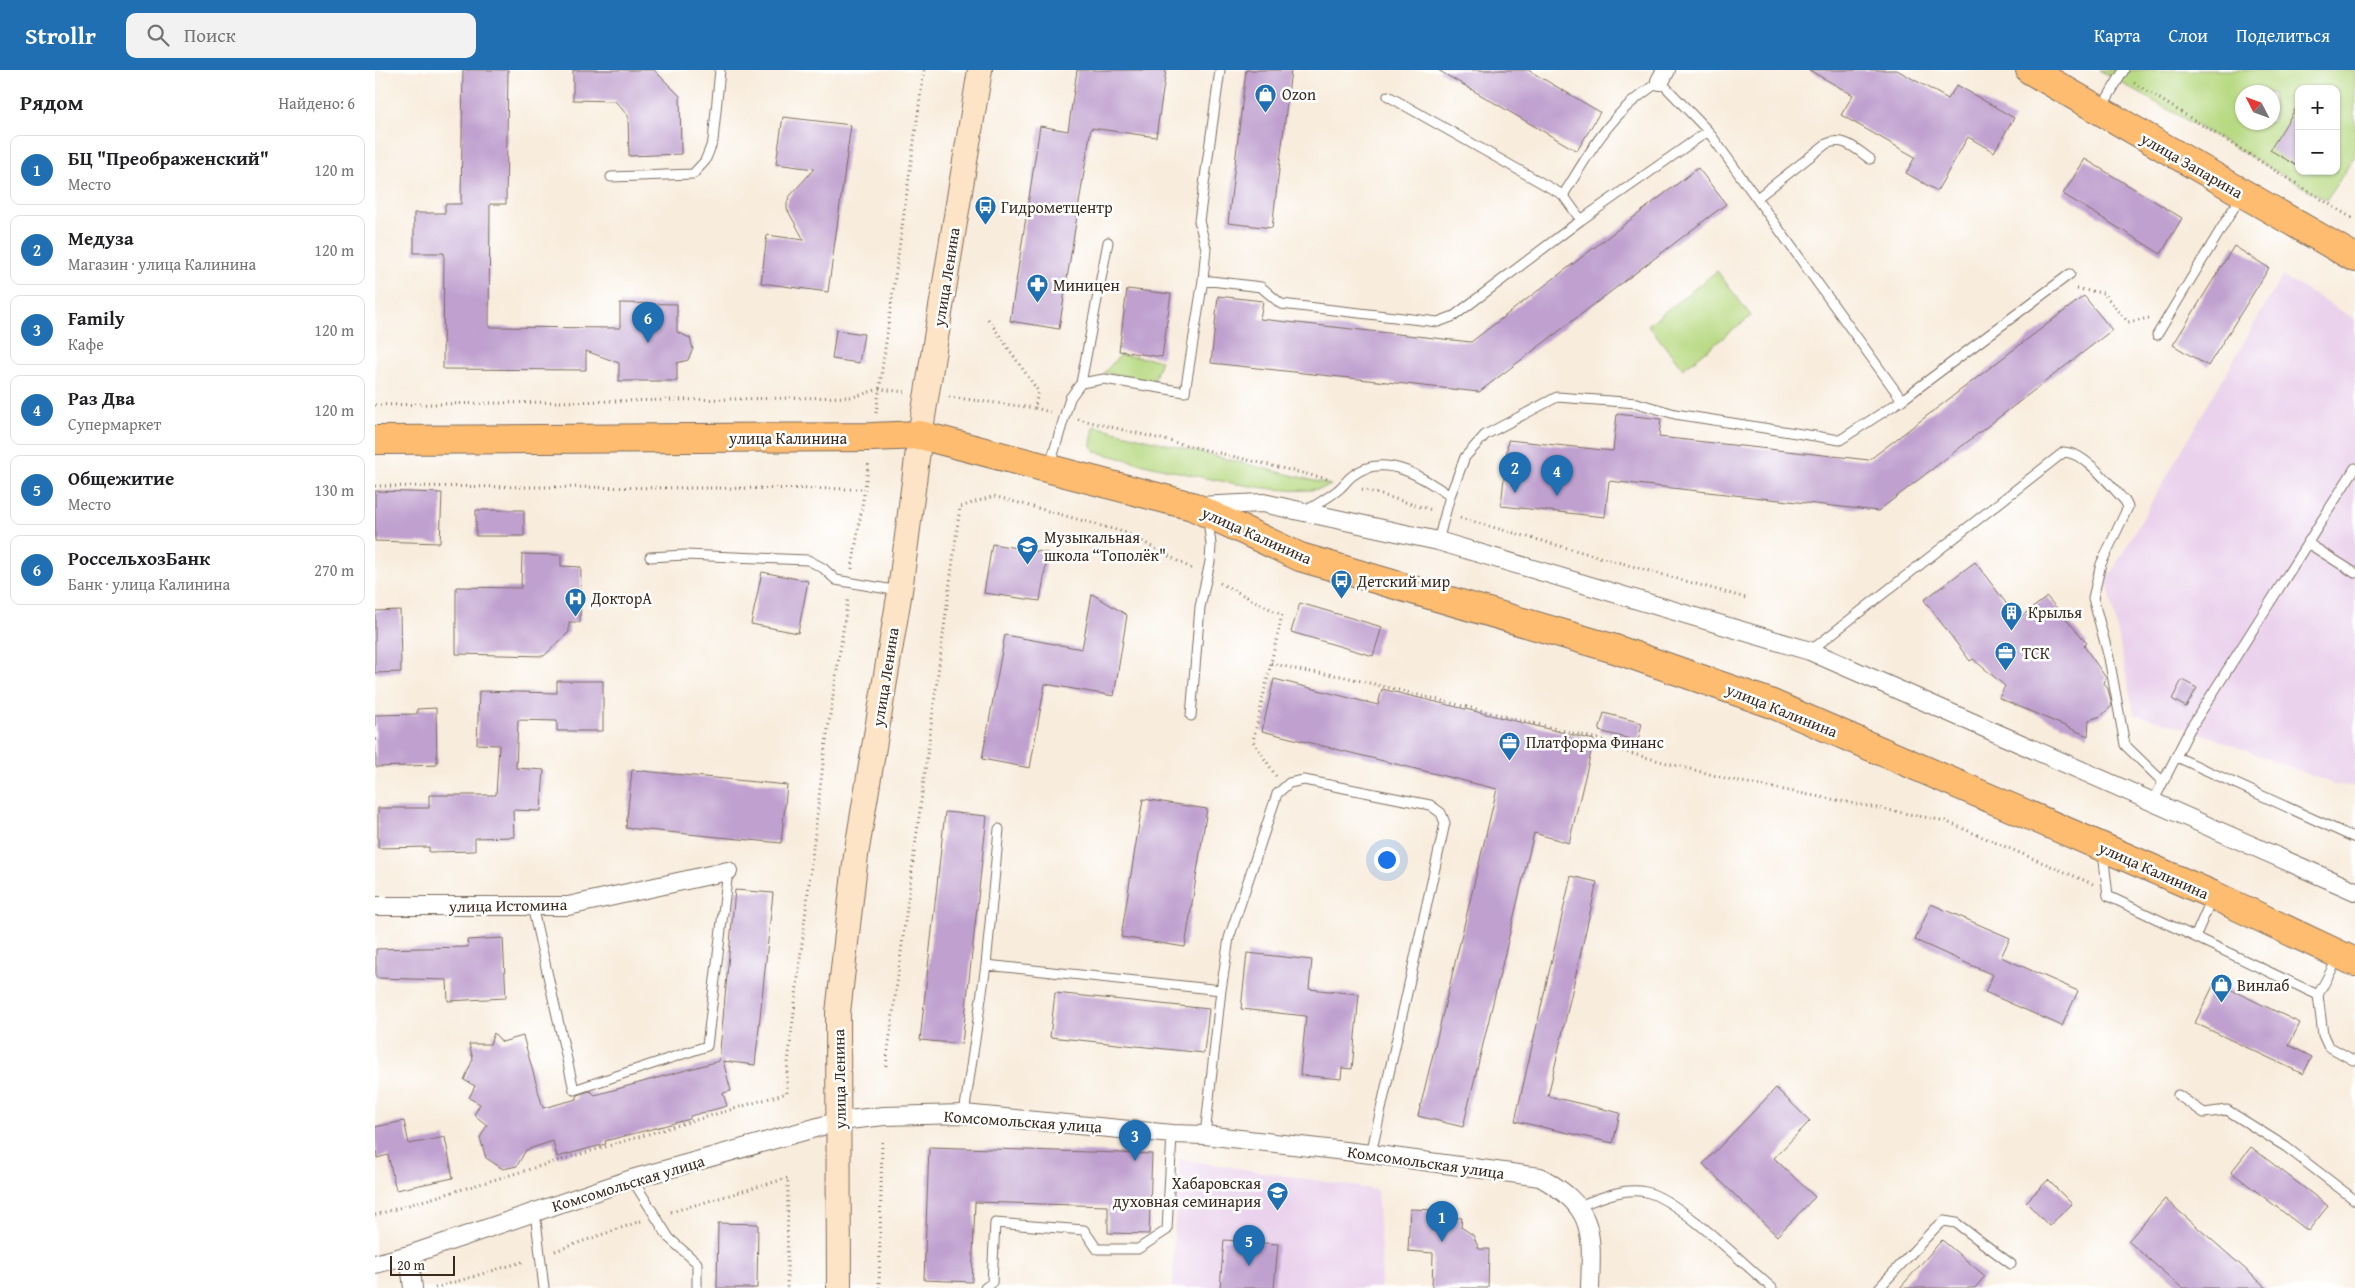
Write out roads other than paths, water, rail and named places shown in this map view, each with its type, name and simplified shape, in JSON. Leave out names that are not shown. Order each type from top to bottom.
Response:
[{"type":"main road","name":"улица Ленина","points":[[839,1288],[840,1121],[838,1013],[857,854],[900,591],[920,435],[980,70]]},
{"type":"main road","name":"улица Запарина","points":[[2030,70],[2355,258]]},
{"type":"main road","name":"улица Калинина","points":[[375,440],[862,438],[920,435],[1050,468],[1200,510],[1300,557],[1615,649],[1770,703],[2213,895],[2347,959]]},
{"type":"street","name":"улица Калинина","points":[[1200,510],[1263,503],[1438,541],[1810,652],[2355,891]]},
{"type":"street","name":"улица Истомина","points":[[375,906],[568,906],[728,871]]},
{"type":"street","name":"Комсомольская улица","points":[[375,1264],[409,1255],[632,1179],[840,1121],[884,1116],[964,1114],[1172,1134],[1205,1135],[1371,1154],[1540,1177],[1563,1190],[1579,1206]]},
{"type":"street","points":[[1579,1206],[1591,1242],[1590,1288]]},
{"type":"street","points":[[409,1255],[413,1288]]},
{"type":"lane","points":[[611,177],[693,174],[705,161],[713,141],[721,70]]},
{"type":"lane","points":[[1081,383],[1104,379],[1185,392],[1207,248],[1199,221],[1220,70]]},
{"type":"lane","points":[[2099,111],[2122,72]]},
{"type":"lane","points":[[1563,195],[1620,113],[1663,76],[1708,130],[1902,400]]},
{"type":"lane","points":[[1388,96],[1563,195],[1581,220]]},
{"type":"lane","points":[[1203,280],[1261,288],[1281,304],[1438,322],[1453,316],[1581,220],[1708,130]]},
{"type":"lane","points":[[1757,198],[1826,144],[1836,140],[1845,142],[1870,159]]},
{"type":"lane","points":[[2157,335],[2243,194]]},
{"type":"lane","points":[[1050,468],[1070,398],[1081,383],[1108,242]]},
{"type":"lane","points":[[1438,541],[1449,496],[1465,457],[1485,435],[1557,397],[1637,403],[1675,414],[1840,440],[1902,400],[2070,274]]},
{"type":"lane","points":[[1810,652],[2064,452],[2074,452],[2083,458],[2125,501],[2128,507],[2101,564],[2093,598],[2109,658],[2125,745],[2163,782]]},
{"type":"lane","points":[[1306,511],[1339,489],[1352,476],[1372,466],[1388,467],[1414,473],[1449,496]]},
{"type":"lane","points":[[2153,802],[2190,729],[2309,544],[2355,468]]},
{"type":"lane","points":[[1191,716],[1200,607],[1211,545],[1200,510]]},
{"type":"lane","points":[[2309,544],[2355,573]]},
{"type":"lane","points":[[650,557],[685,555],[808,560],[823,568],[837,580],[900,591]]},
{"type":"lane","points":[[2177,757],[2355,838]]},
{"type":"lane","points":[[1205,1135],[1221,990],[1229,938],[1277,794],[1289,782],[1304,780],[1430,805],[1441,813],[1445,823],[1371,1154]]},
{"type":"lane","points":[[964,1114],[986,965],[999,829]]},
{"type":"lane","points":[[2102,847],[2108,896],[2318,995]]},
{"type":"lane","points":[[532,906],[574,1090],[707,1046],[728,871]]},
{"type":"lane","points":[[2195,937],[2213,895]]},
{"type":"lane","points":[[2347,959],[2318,995],[2323,1035],[2328,1046],[2353,1060]]},
{"type":"lane","points":[[986,965],[1221,990]]},
{"type":"lane","points":[[2178,1095],[2204,1113],[2227,1110],[2286,1147],[2355,1200]]},
{"type":"lane","points":[[985,1288],[992,1282],[995,1223],[1084,1230],[1097,1249],[1138,1249],[1167,1230],[1172,1134]]},
{"type":"lane","points":[[632,1179],[669,1238],[697,1263],[697,1288]]},
{"type":"lane","points":[[1579,1206],[1621,1192],[1647,1192],[1678,1208],[1772,1288]]},
{"type":"lane","points":[[535,1212],[544,1288]]},
{"type":"lane","points":[[1879,1288],[1935,1228],[1944,1221],[1956,1223],[2011,1264]]},
{"type":"place","name":"Ozon","points":[[1266,113]]},
{"type":"place","name":"Гидрометцентр","points":[[985,226]]},
{"type":"place","name":"Миницен","points":[[1037,304]]},
{"type":"place","name":"РоссельхозБанк","points":[[648,343]]},
{"type":"place","name":"Медуза","points":[[1515,493]]},
{"type":"place","name":"Раз Два","points":[[1557,496]]},
{"type":"place","name":"Музыкальная школа “Тополёк\"","points":[[1028,565]]},
{"type":"place","name":"Детский мир","points":[[1341,600]]},
{"type":"place","name":"ДокторА","points":[[575,617]]},
{"type":"place","name":"Крылья","points":[[2012,631]]},
{"type":"place","name":"ТСК","points":[[2006,672]]},
{"type":"place","name":"Платформа Финанс","points":[[1510,761]]},
{"type":"place","name":"Винлаб","points":[[2221,1004]]},
{"type":"place","name":"Family","points":[[1135,1161]]},
{"type":"place","name":"Хабаровская духовная семинария","points":[[1277,1211]]},
{"type":"place","name":"БЦ \"Преображенский\"","points":[[1442,1242]]},
{"type":"place","name":"Общежитие","points":[[1249,1266]]}]
